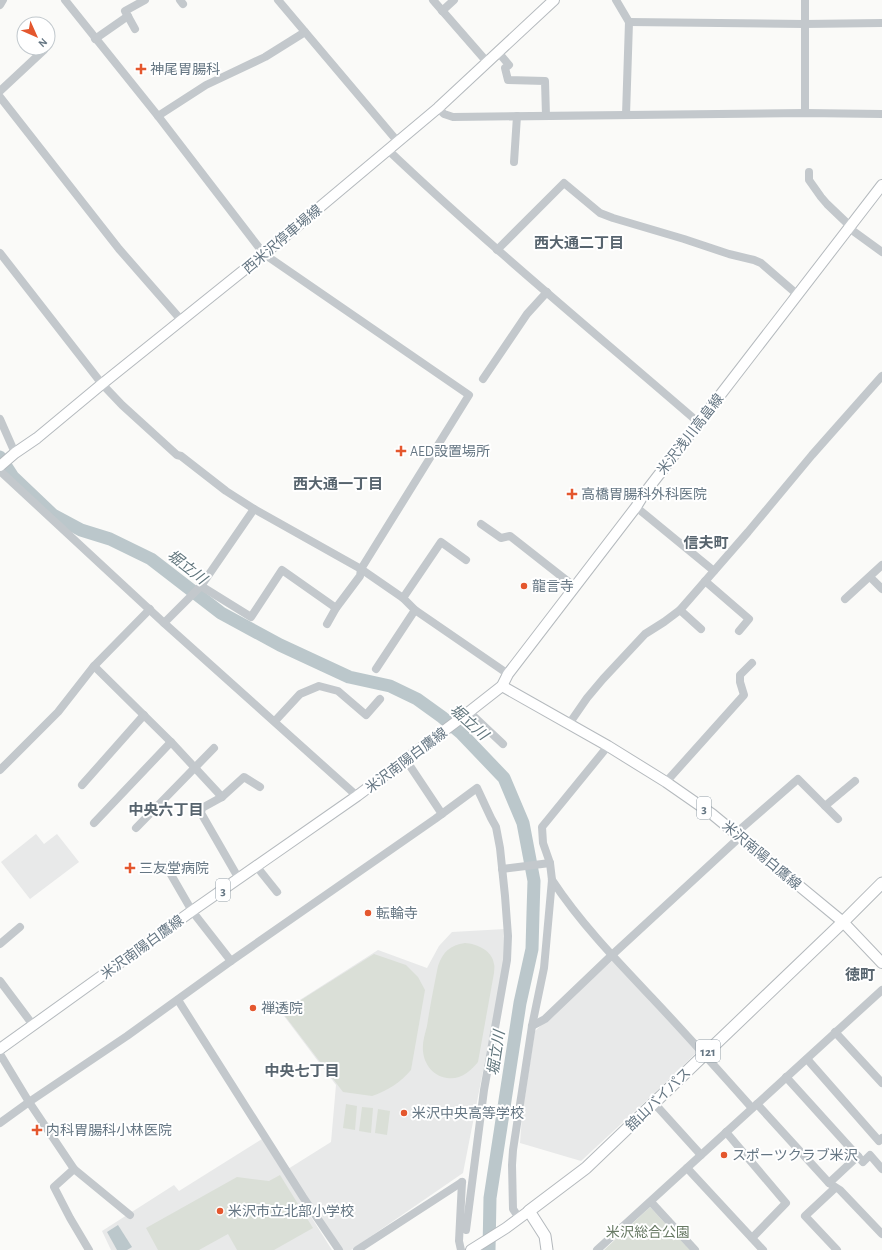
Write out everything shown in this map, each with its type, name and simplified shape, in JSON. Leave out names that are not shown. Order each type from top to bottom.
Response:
[{"type":"highway","name":"舘山バイパス","points":[[529,1211],[586,1168],[882,883]]},
{"type":"highway","points":[[529,1211],[545,1236],[547,1250]]},
{"type":"main road","name":"西米沢停車場線","points":[[0,466],[182,321],[398,142],[438,108],[554,0]]},
{"type":"main road","name":"米沢浅川高畠線","points":[[502,686],[508,674],[636,507],[644,494],[882,185]]},
{"type":"main road","name":"米沢南陽白鷹線","points":[[0,1049],[192,911],[357,796],[446,730],[502,686],[608,746],[666,782],[712,814],[843,922],[882,963]]},
{"type":"main road","points":[[471,1250],[506,1228],[529,1211]]},
{"type":"street","points":[[0,5],[3,0]]},
{"type":"street","points":[[65,0],[158,116],[264,254],[469,395],[361,569],[360,576],[336,608],[327,624]]},
{"type":"street","points":[[135,29],[125,11],[145,0]]},
{"type":"street","points":[[278,0],[398,142]]},
{"type":"street","points":[[433,0],[487,62]]},
{"type":"street","points":[[442,10],[454,0]]},
{"type":"street","points":[[616,0],[629,22],[626,115]]},
{"type":"street","points":[[805,0],[805,113]]},
{"type":"street","points":[[95,39],[128,16]]},
{"type":"street","points":[[629,22],[804,24],[882,23]]},
{"type":"street","points":[[158,116],[206,85],[265,57],[305,32]]},
{"type":"street","points":[[498,52],[509,65],[505,68],[508,80],[545,81],[546,116]]},
{"type":"street","points":[[0,91],[38,56]]},
{"type":"street","points":[[0,97],[119,249],[182,321]]},
{"type":"street","points":[[438,108],[444,114],[453,117],[805,113],[882,114]]},
{"type":"street","points":[[514,162],[517,116]]},
{"type":"street","points":[[388,150],[435,195],[497,250],[699,423]]},
{"type":"street","points":[[808,172],[808,180],[827,204],[849,227],[882,252]]},
{"type":"street","points":[[497,250],[564,183],[600,213],[612,218],[761,263],[798,295]]},
{"type":"street","points":[[0,253],[102,384],[122,405],[176,455],[181,456],[254,509],[361,569],[403,598],[415,610],[508,674]]},
{"type":"street","points":[[483,379],[527,314],[547,292]]},
{"type":"street","points":[[569,724],[599,684],[645,634],[680,610],[812,455],[882,376]]},
{"type":"street","points":[[0,419],[15,453]]},
{"type":"street","points":[[0,471],[150,608],[164,623],[357,796]]},
{"type":"street","points":[[636,507],[714,571]]},
{"type":"street","points":[[164,623],[201,586],[254,509]]},
{"type":"street","points":[[481,524],[501,538],[510,536],[575,587]]},
{"type":"street","points":[[403,598],[441,542],[466,560]]},
{"type":"street","points":[[845,599],[882,565]]},
{"type":"street","points":[[201,586],[251,617],[282,570],[336,608]]},
{"type":"street","points":[[870,576],[882,589]]},
{"type":"street","points":[[706,581],[750,619],[739,631]]},
{"type":"street","points":[[0,770],[58,712],[94,666],[150,608]]},
{"type":"street","points":[[376,669],[415,610]]},
{"type":"street","points":[[680,610],[701,629]]},
{"type":"street","points":[[666,782],[744,695],[740,682],[740,675],[752,662]]},
{"type":"street","points":[[94,666],[171,742],[222,797]]},
{"type":"street","points":[[275,721],[300,694],[319,686],[338,691],[366,715],[380,699]]},
{"type":"street","points":[[467,714],[503,744]]},
{"type":"street","points":[[82,785],[144,715]]},
{"type":"street","points":[[94,823],[171,742]]},
{"type":"street","points":[[519,1218],[514,1209],[512,1165],[515,1134],[532,1026],[544,968],[552,880],[543,843],[542,827],[608,746]]},
{"type":"street","points":[[136,828],[214,748]]},
{"type":"street","points":[[406,760],[442,814]]},
{"type":"street","points":[[239,879],[201,813],[202,808],[222,797],[244,777],[260,787]]},
{"type":"street","points":[[532,1026],[545,1019],[798,779],[838,819]]},
{"type":"street","points":[[825,806],[855,781]]},
{"type":"street","points":[[0,1123],[127,1036],[477,788],[496,827],[500,848],[507,930],[507,960],[484,1090],[466,1230]]},
{"type":"street","points":[[502,869],[548,864]]},
{"type":"street","points":[[166,866],[192,911],[231,961]]},
{"type":"street","points":[[257,867],[277,892]]},
{"type":"street","points":[[552,880],[567,902],[612,955],[754,1106],[832,1185],[840,1190],[882,1234]]},
{"type":"street","points":[[0,944],[20,927]]},
{"type":"street","points":[[0,981],[34,1025]]},
{"type":"street","points":[[597,1250],[882,990]]},
{"type":"street","points":[[178,1000],[339,1250]]},
{"type":"street","points":[[835,1032],[882,1083]]},
{"type":"street","points":[[0,1054],[29,1102],[74,1169],[130,1215]]},
{"type":"street","points":[[806,1059],[879,1141],[882,1138]]},
{"type":"street","points":[[786,1077],[863,1162],[870,1155],[882,1169]]},
{"type":"street","points":[[654,1103],[700,1155]]},
{"type":"street","points":[[726,1132],[786,1203],[752,1238]]},
{"type":"street","points":[[837,1250],[805,1216],[858,1156]]},
{"type":"street","points":[[687,1168],[763,1250]]},
{"type":"street","points":[[74,1169],[54,1186],[70,1218],[90,1250]]},
{"type":"street","points":[[357,1250],[462,1182],[459,1241],[461,1250]]},
{"type":"street","points":[[651,1202],[695,1250]]},
{"type":"shaded area","points":[[36,834],[44,844],[57,834],[79,862],[30,899],[1,862]]},
{"type":"shaded area","name":"米沢中央高等学校","points":[[505,929],[505,959],[463,1173],[351,1250],[343,1250],[288,1169],[331,1142],[336,1085],[281,1012],[378,950],[427,968],[439,946],[452,932]]},
{"type":"shaded area","points":[[613,960],[699,1050],[581,1161],[520,1143],[522,1116],[535,1031]]},
{"type":"shaded area","name":"米沢市立北部小学校","points":[[262,1139],[332,1250],[111,1250],[102,1231],[174,1185],[179,1191]]},
{"type":"shaded area","points":[[118,1225],[132,1247],[127,1250],[117,1250],[107,1232]]},
{"type":"green space","points":[[465,943],[479,946],[487,951],[493,959],[494,973],[478,1062],[472,1069],[464,1074],[456,1078],[447,1078],[437,1075],[427,1065],[424,1056],[423,1042],[440,961],[451,947]]},
{"type":"green space","points":[[374,954],[406,965],[418,977],[425,990],[411,1070],[393,1086],[372,1096],[343,1092],[282,1012]]},
{"type":"green space","points":[[346,1104],[357,1106],[355,1130],[343,1128]]},
{"type":"green space","points":[[362,1107],[373,1108],[371,1133],[359,1131]]},
{"type":"green space","points":[[378,1109],[390,1111],[387,1135],[375,1133]]},
{"type":"green space","points":[[280,1175],[313,1228],[274,1250],[237,1250],[228,1234],[199,1250],[158,1250],[146,1228],[237,1177],[269,1181]]},
{"type":"green space","name":"米沢総合公園","points":[[650,1207],[690,1250],[604,1250]]},
{"type":"waterway","name":"堀立川","points":[[0,457],[13,477],[53,515],[81,530],[110,539],[151,559],[221,613],[280,645],[349,677],[390,686],[417,699],[461,733],[504,778],[523,823],[534,881],[532,949],[520,1003],[490,1198],[489,1250]]},
{"type":"place","name":"神尾胃腸科","points":[[141,69]]},
{"type":"place","name":"AED設置場所","points":[[401,451]]},
{"type":"place","name":"高橋胃腸科外科医院","points":[[572,494]]},
{"type":"place","name":"龍言寺","points":[[524,586]]},
{"type":"place","name":"三友堂病院","points":[[130,868]]},
{"type":"place","name":"転輪寺","points":[[368,913]]},
{"type":"place","name":"禅透院","points":[[253,1008]]},
{"type":"place","name":"米沢中央高等学校","points":[[404,1113]]},
{"type":"place","name":"内科胃腸科小林医院","points":[[37,1130]]},
{"type":"place","name":"スポーツクラブ米沢","points":[[724,1155]]},
{"type":"place","name":"米沢市立北部小学校","points":[[220,1211]]},
{"type":"district","name":"西大通二丁目","points":[[579,243]]},
{"type":"district","name":"西大通一丁目","points":[[338,484]]},
{"type":"district","name":"信夫町","points":[[706,543]]},
{"type":"district","name":"中央六丁目","points":[[166,810]]},
{"type":"district","name":"徳町","points":[[860,975]]},
{"type":"district","name":"中央七丁目","points":[[302,1071]]}]
